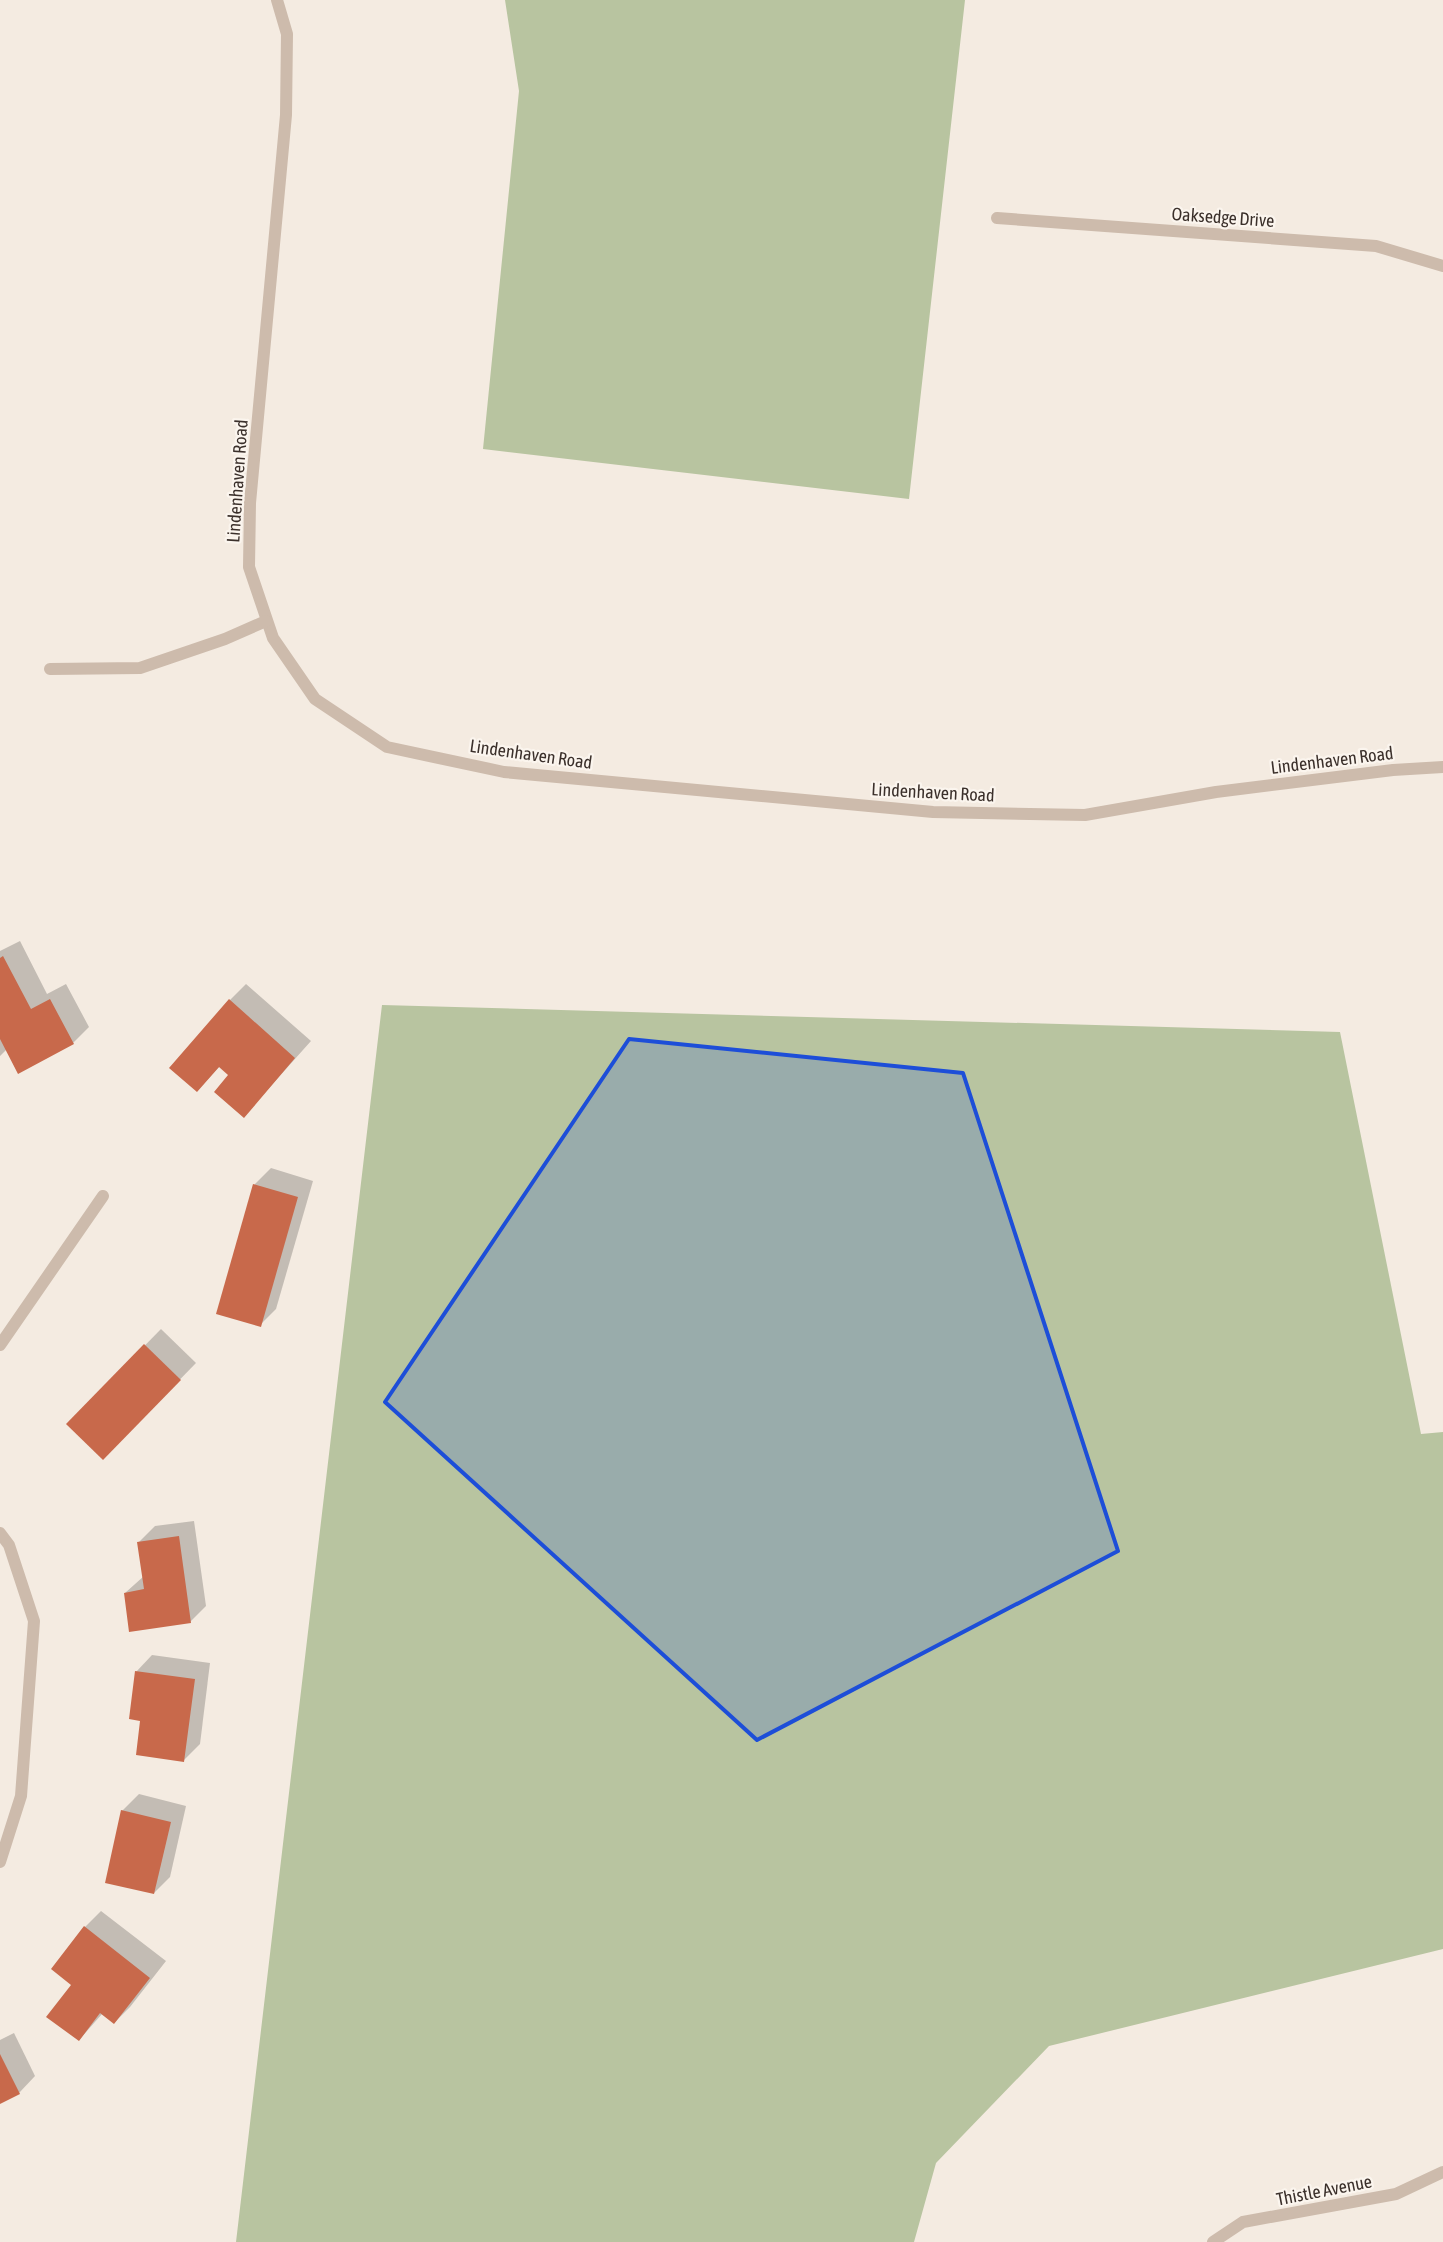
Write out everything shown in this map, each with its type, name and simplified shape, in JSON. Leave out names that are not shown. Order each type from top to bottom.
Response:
[{"type":"street","name":"Lindenhaven Road","points":[[277,0],[287,34],[286,115],[250,503],[249,567],[272,638],[315,699],[387,747],[504,772],[934,812],[1085,815],[1216,792],[1393,770],[1443,767]]},
{"type":"street","name":"Oaksedge Drive","points":[[997,218],[1376,246],[1443,266]]},
{"type":"street","points":[[50,669],[140,668],[225,639],[266,621]]},
{"type":"street","points":[[0,1345],[103,1196]]},
{"type":"street","points":[[0,1532],[9,1545],[34,1620],[21,1796],[0,1862]]},
{"type":"street","name":"Thistle Avenue","points":[[1213,2242],[1243,2222],[1396,2194],[1443,2172]]},
{"type":"highlighted area","points":[[629,1039],[963,1073],[1118,1551],[757,1740],[385,1402]]},
{"type":"green space","points":[[505,0],[965,0],[909,499],[483,449],[519,91]]},
{"type":"green space","points":[[382,1005],[1340,1032],[1421,1434],[1443,1432],[1443,1949],[1049,2046],[936,2163],[914,2242],[236,2242]]},
{"type":"building","points":[[3,956],[31,1009],[50,999],[74,1044],[18,1074],[0,1039],[0,958]]},
{"type":"building","points":[[229,999],[295,1058],[244,1118],[214,1092],[228,1075],[219,1067],[197,1092],[169,1068]]},
{"type":"building","points":[[253,1184],[298,1197],[261,1327],[216,1314]]},
{"type":"building","points":[[144,1344],[181,1380],[103,1460],[66,1424]]},
{"type":"building","points":[[179,1536],[191,1623],[129,1632],[124,1593],[144,1589],[137,1542]]},
{"type":"building","points":[[135,1671],[195,1679],[184,1762],[136,1755],[140,1721],[129,1719]]},
{"type":"building","points":[[121,1810],[171,1822],[154,1894],[105,1883]]},
{"type":"building","points":[[84,1926],[150,1978],[114,2024],[100,2013],[79,2041],[46,2017],[71,1985],[51,1969]]},
{"type":"building","points":[[0,2054],[20,2094],[0,2104]]}]
